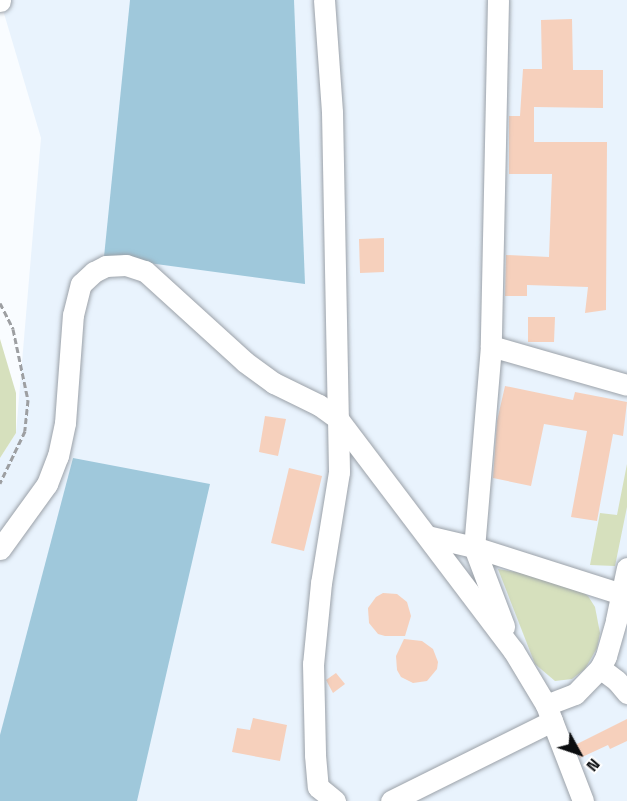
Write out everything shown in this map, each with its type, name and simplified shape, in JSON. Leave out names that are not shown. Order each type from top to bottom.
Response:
[{"type":"street","points":[[324,0],[332,112],[339,472],[321,583],[313,664],[314,746],[317,794],[335,801]]},
{"type":"street","points":[[498,0],[491,346],[474,547],[513,650]]},
{"type":"street","points":[[0,549],[47,484],[58,456],[65,423],[73,315],[77,295],[87,278],[106,266],[126,265],[146,271],[245,362],[274,383],[319,405],[338,419],[513,650],[549,713],[584,801]]},
{"type":"street","points":[[491,346],[627,385]]},
{"type":"street","points":[[427,536],[474,547],[621,594]]},
{"type":"street","points":[[391,801],[549,713],[575,694],[600,668],[606,656],[627,568]]},
{"type":"street","points":[[600,668],[617,681],[627,693]]},
{"type":"path","points":[[0,303],[14,329],[28,400],[25,431],[0,483]]},
{"type":"shaded area","points":[[0,0],[627,0],[627,801],[0,801],[0,458],[16,433],[41,138]]},
{"type":"green space","points":[[0,339],[16,393],[16,433],[0,458]]},
{"type":"green space","points":[[627,464],[627,507],[615,566],[590,565],[600,513],[617,515]]},
{"type":"green space","points":[[498,569],[567,581],[588,596],[595,607],[600,633],[597,648],[585,669],[572,679],[555,681],[535,664]]},
{"type":"water","points":[[130,0],[294,0],[305,284],[104,257]]},
{"type":"water","points":[[73,458],[210,484],[137,801],[0,801],[0,735]]},
{"type":"building","points":[[572,19],[573,70],[603,70],[603,108],[534,107],[534,142],[607,142],[606,310],[585,313],[588,287],[527,285],[527,296],[505,296],[506,255],[549,257],[552,174],[509,174],[509,116],[520,116],[523,69],[542,69],[541,20]]},
{"type":"building","points":[[384,238],[384,272],[360,273],[359,239]]},
{"type":"building","points":[[528,317],[555,317],[554,342],[528,342]]},
{"type":"building","points":[[505,386],[573,400],[575,392],[627,402],[623,436],[613,434],[597,521],[571,517],[587,431],[544,424],[531,486],[493,478],[497,421]]},
{"type":"building","points":[[265,416],[286,419],[278,456],[259,452]]},
{"type":"building","points":[[289,468],[322,476],[304,551],[271,543]]},
{"type":"building","points":[[383,593],[397,594],[407,602],[411,616],[405,636],[378,634],[369,623],[368,608],[376,597]]},
{"type":"building","points":[[404,639],[422,641],[433,649],[438,662],[437,669],[427,681],[413,683],[401,677],[397,670],[396,656]]},
{"type":"building","points":[[336,673],[345,684],[333,693],[326,680]]},
{"type":"building","points":[[253,718],[287,725],[280,761],[232,752],[237,728],[250,730]]},
{"type":"building","points":[[627,719],[627,741],[610,749],[608,745],[580,758],[575,745]]}]
